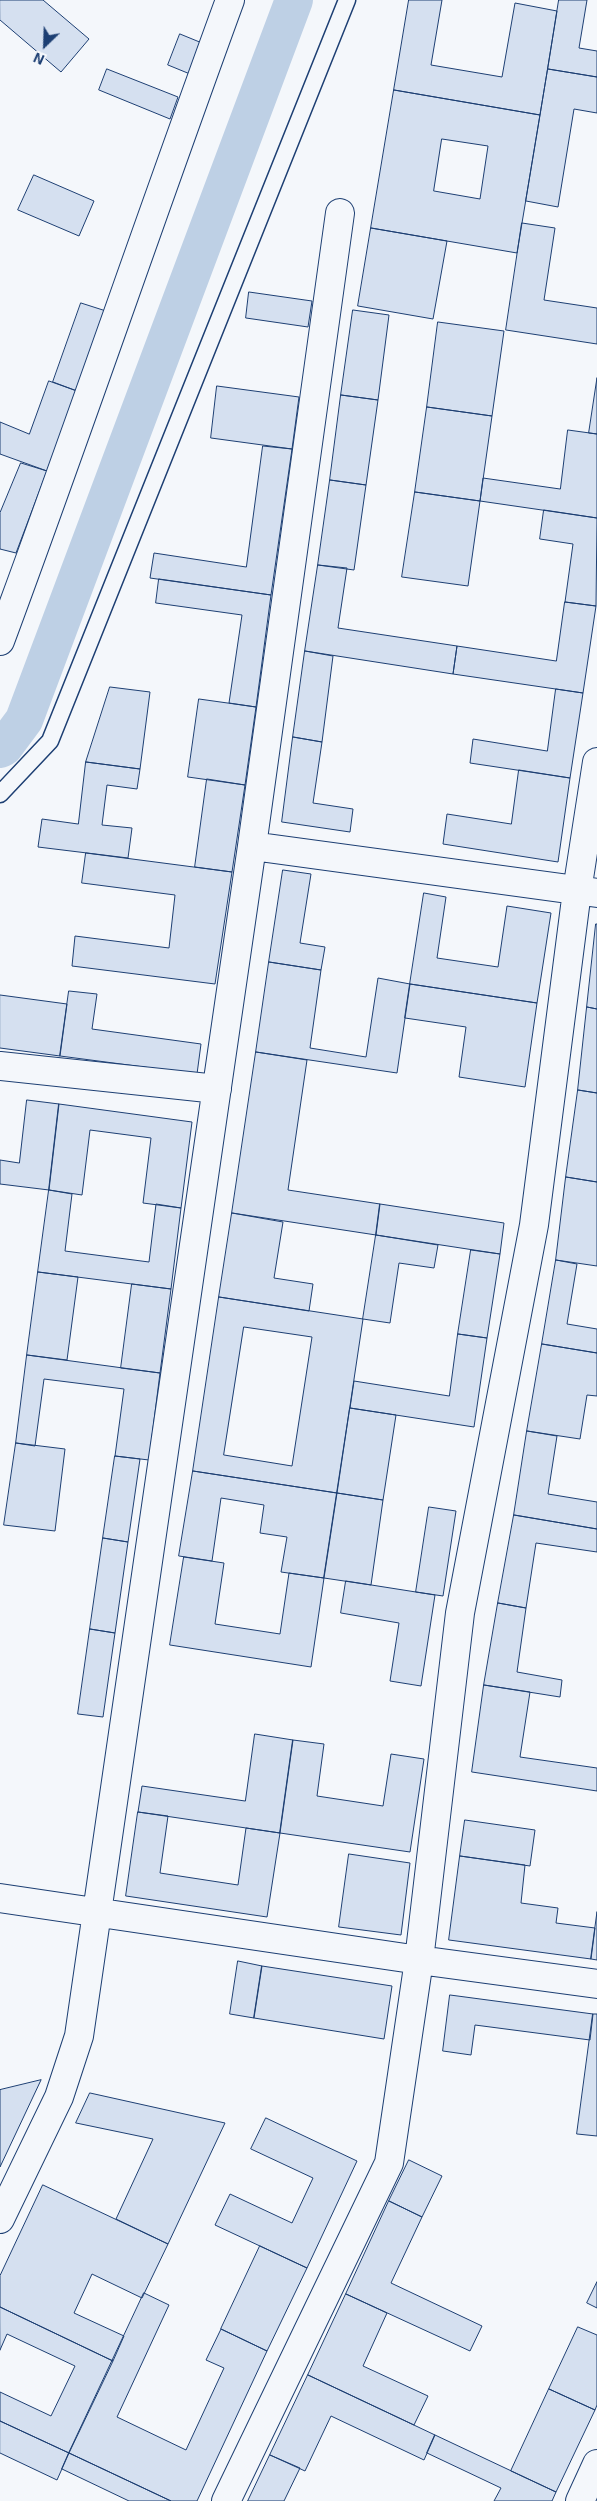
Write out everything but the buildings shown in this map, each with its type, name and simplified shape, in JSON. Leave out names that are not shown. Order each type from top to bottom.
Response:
[{"type":"street","points":[[0,641],[79,430],[154,208],[230,0]]},
{"type":"street","points":[[0,2219],[59,2096],[78,2036],[98,1912],[252,846],[340,213]]},
{"type":"street","points":[[226,2501],[389,2164],[419,1960],[460,1613],[534,1225],[587,892],[597,762]]},
{"type":"street","points":[[252,846],[587,892]]},
{"type":"street","points":[[0,1066],[217,1089]]},
{"type":"street","points":[[0,1898],[419,1960],[597,1984]]},
{"type":"street","points":[[580,2501],[597,2464]]},
{"type":"lane","points":[[0,794],[50,741],[347,0]]},
{"type":"waterway","points":[[0,749],[4,747],[24,720],[294,0]]}]
